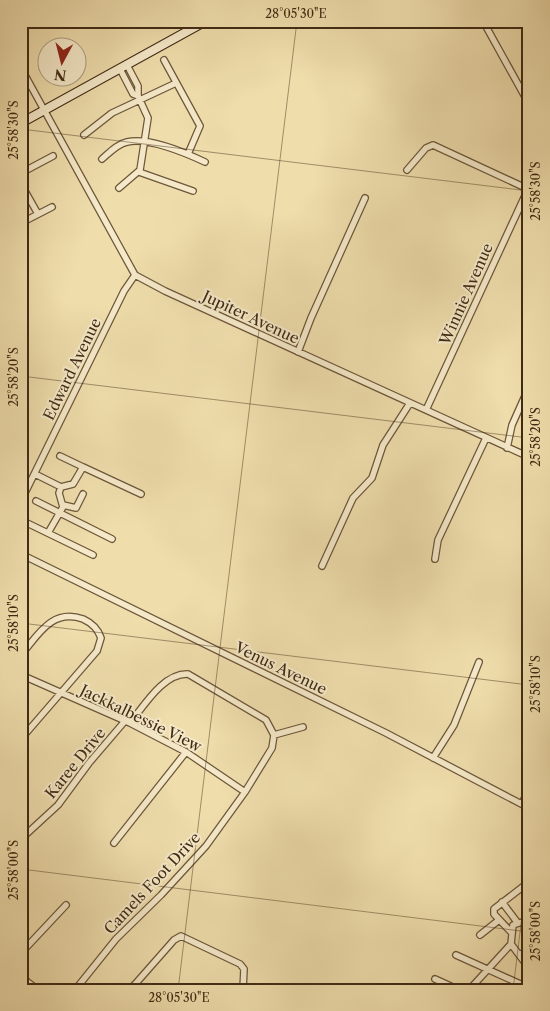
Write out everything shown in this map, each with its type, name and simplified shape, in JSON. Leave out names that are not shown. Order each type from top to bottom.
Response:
[{"type":"street","points":[[21,123],[206,21]]},
{"type":"street","points":[[483,21],[529,104]]},
{"type":"street","points":[[164,60],[200,126],[188,154]]},
{"type":"street","points":[[119,188],[139,172],[148,118],[134,78],[123,67]]},
{"type":"street","points":[[123,67],[126,82],[133,94],[140,99]]},
{"type":"street","points":[[21,68],[134,275]]},
{"type":"street","points":[[126,82],[134,78]]},
{"type":"street","points":[[84,135],[112,113],[176,83]]},
{"type":"street","points":[[522,91],[529,84]]},
{"type":"street","points":[[102,159],[126,142],[145,142],[188,154],[205,162]]},
{"type":"street","points":[[407,170],[426,148],[435,146],[528,188]]},
{"type":"street","points":[[21,173],[52,156]]},
{"type":"street","points":[[139,172],[193,191]]},
{"type":"street","points":[[21,184],[38,214]]},
{"type":"street","name":"Winnie Avenue","points":[[426,410],[528,188]]},
{"type":"street","points":[[298,352],[311,318],[365,198]]},
{"type":"street","points":[[21,224],[52,207]]},
{"type":"street","name":"Jupiter Avenue","points":[[134,275],[529,458]]},
{"type":"street","name":"Edward Avenue","points":[[21,501],[124,291],[134,275]]},
{"type":"street","points":[[508,448],[512,425],[529,387]]},
{"type":"street","points":[[322,566],[353,498],[372,478],[383,444],[410,403]]},
{"type":"street","points":[[21,424],[21,435]]},
{"type":"street","points":[[435,559],[438,540],[486,438]]},
{"type":"street","points":[[60,456],[141,494]]},
{"type":"street","points":[[35,474],[61,487],[73,484],[83,467]]},
{"type":"street","points":[[61,487],[59,493],[64,505]]},
{"type":"street","points":[[64,505],[76,508],[84,494]]},
{"type":"street","points":[[36,501],[112,539]]},
{"type":"street","points":[[48,533],[64,505]]},
{"type":"street","points":[[24,522],[93,555]]},
{"type":"street","name":"Venus Avenue","points":[[21,554],[433,758],[529,808]]},
{"type":"street","points":[[21,655],[47,625],[58,617],[78,618],[95,627],[101,638],[99,647],[21,739]]},
{"type":"street","points":[[433,758],[454,725],[479,662]]},
{"type":"street","name":"Karee Drive","points":[[21,839],[58,805],[89,763],[165,682],[177,676],[188,674],[264,717],[274,735]]},
{"type":"street","name":"Jackkalbessie View","points":[[21,675],[127,722],[186,752],[245,792]]},
{"type":"street","points":[[274,735],[303,727]]},
{"type":"street","name":"Camels Foot Drive","points":[[75,990],[116,938],[161,895],[206,846],[270,754],[274,735]]},
{"type":"street","points":[[114,842],[186,752]]},
{"type":"street","points":[[522,804],[529,788]]},
{"type":"street","points":[[511,932],[499,920],[494,911],[502,902],[529,882]]},
{"type":"street","points":[[502,902],[517,922]]},
{"type":"street","points":[[21,953],[66,905]]},
{"type":"street","points":[[480,934],[499,920]]},
{"type":"street","points":[[529,920],[517,922],[512,926],[511,932],[511,944],[529,968]]},
{"type":"street","points":[[145,990],[132,987],[174,940],[181,936],[240,964],[244,972],[243,990]]},
{"type":"street","points":[[469,990],[486,969],[511,944]]},
{"type":"street","points":[[519,954],[529,953]]},
{"type":"street","points":[[456,955],[529,988]]},
{"type":"street","points":[[21,977],[38,990]]},
{"type":"street","points":[[435,979],[459,990]]}]
